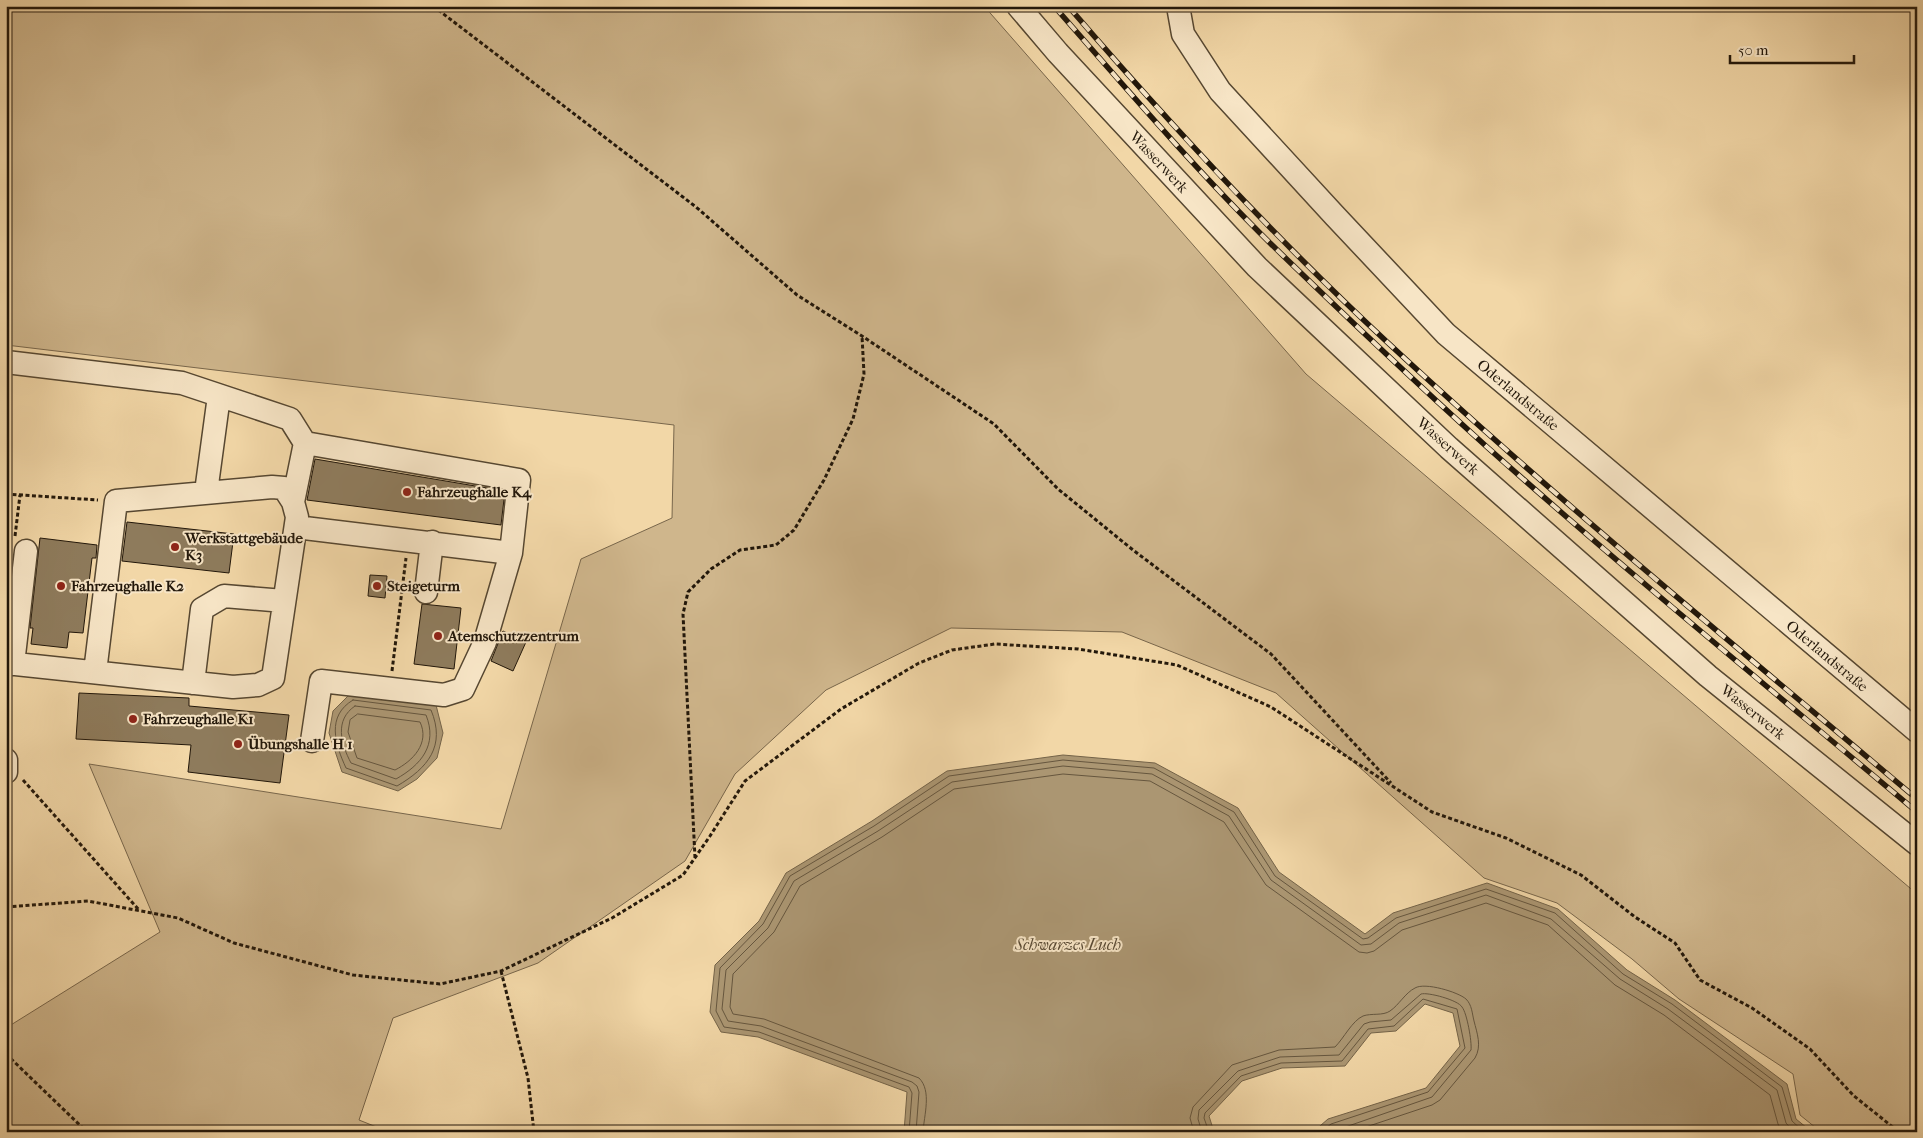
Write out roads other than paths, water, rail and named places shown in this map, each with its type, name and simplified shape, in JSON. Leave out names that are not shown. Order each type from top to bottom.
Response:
[{"type":"street","name":"Wasserwerk","points":[[1018,6],[1058,53],[1257,267],[1449,448],[1708,676],[1917,844]]},
{"type":"street","name":"Oderlandstraße","points":[[1178,6],[1183,34],[1220,91],[1446,334],[1917,731]]},
{"type":"street","points":[[6,362],[182,383],[290,419],[305,443],[294,502],[297,516],[296,527],[273,678],[258,685],[233,687],[10,664],[26,551]]},
{"type":"street","points":[[206,492],[220,396]]},
{"type":"street","points":[[305,443],[519,480],[511,552],[485,642],[462,688],[444,695],[321,681],[312,741]]},
{"type":"street","points":[[95,672],[116,501],[272,487],[284,488],[294,502]]},
{"type":"street","points":[[296,527],[511,552]]},
{"type":"street","points":[[426,592],[432,542]]},
{"type":"street","points":[[193,683],[202,609],[224,596],[284,602]]},
{"type":"water","points":[[350,694],[436,705],[443,733],[437,758],[417,779],[398,791],[342,772],[329,733],[333,711]]},
{"type":"water","name":"Schwarzes Luch","points":[[1063,755],[1155,763],[1238,808],[1279,872],[1365,934],[1393,913],[1487,883],[1558,909],[1627,970],[1675,1000],[1787,1084],[1796,1119],[1812,1132],[1313,1132],[1328,1119],[1426,1088],[1460,1046],[1453,1013],[1425,1004],[1396,1031],[1371,1033],[1345,1066],[1282,1068],[1242,1081],[1209,1116],[1214,1132],[904,1132],[907,1092],[758,1037],[721,1032],[710,1012],[715,965],[759,921],[786,873],[872,821],[947,771]]},
{"type":"railway","points":[[1054,6],[1214,186],[1270,243],[1405,371],[1487,447],[1593,540],[1917,812]]},
{"type":"railway","points":[[1068,6],[1222,178],[1303,261],[1386,341],[1582,516],[1917,799]]},
{"type":"place","name":"Fahrzeughalle K4","points":[[407,492]]},
{"type":"place","name":"Werkstattgebäude K3","points":[[175,547]]},
{"type":"place","name":"Fahrzeughalle K2","points":[[61,586]]},
{"type":"place","name":"Steigeturm","points":[[377,586]]},
{"type":"place","name":"Atemschutzzentrum","points":[[438,636]]},
{"type":"place","name":"Fahrzeughalle K1","points":[[133,719]]},
{"type":"place","name":"Übungshalle H 1","points":[[238,744]]}]
